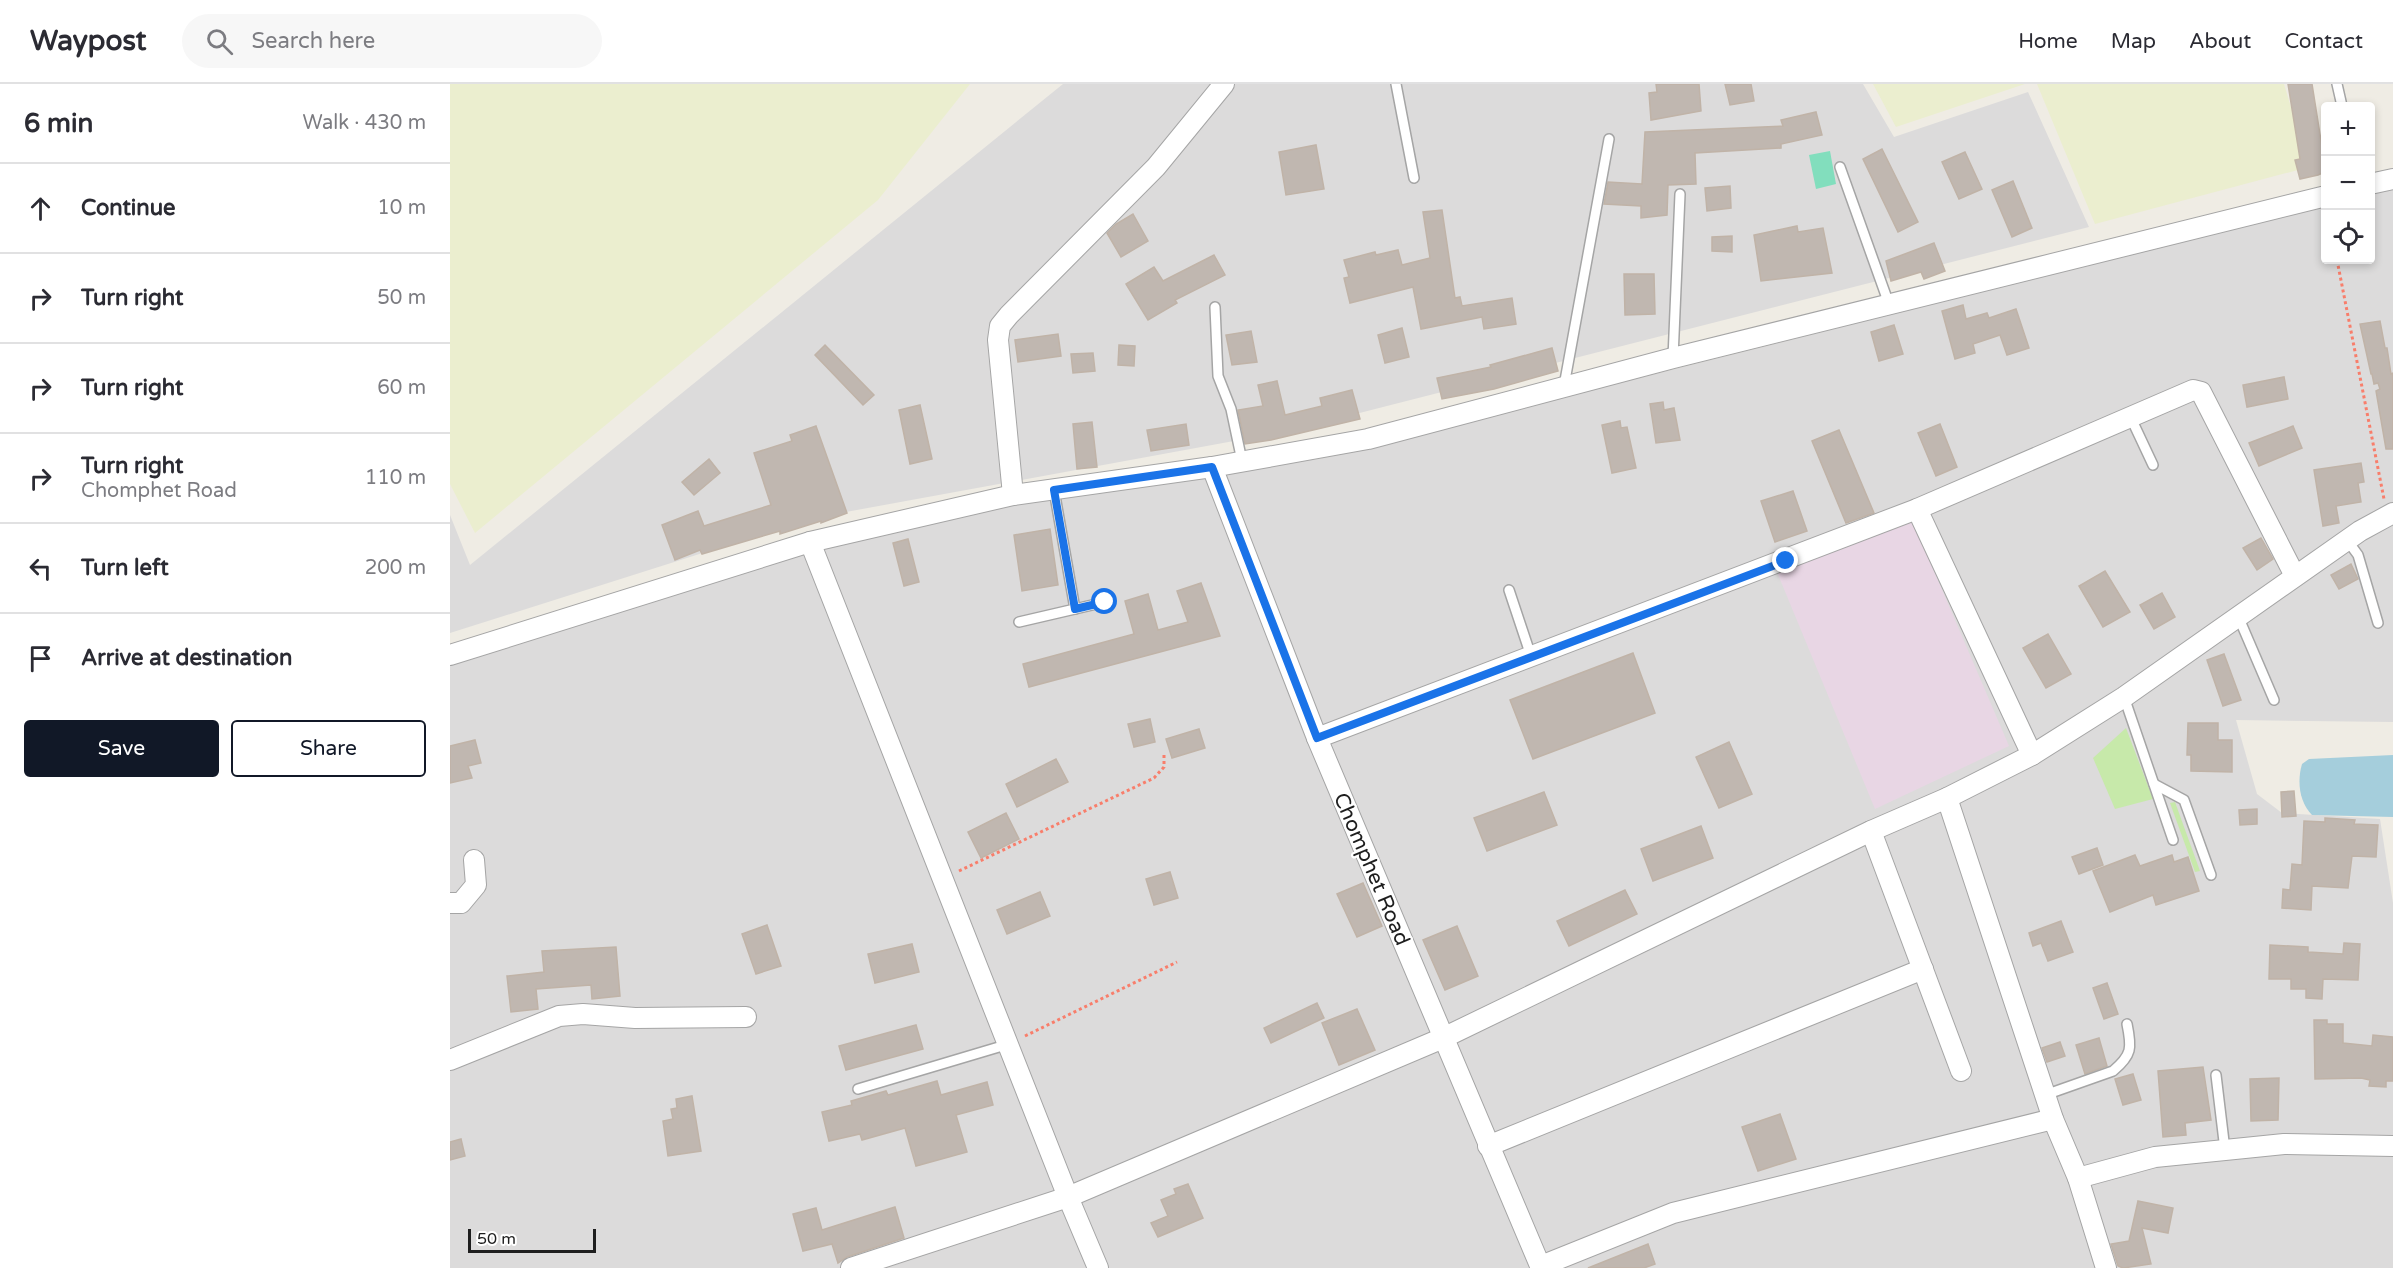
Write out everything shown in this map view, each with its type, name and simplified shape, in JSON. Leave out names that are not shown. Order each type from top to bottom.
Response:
[{"type":"street","points":[[1013,495],[998,340],[1000,326],[1155,167],[1224,84]]},
{"type":"street","points":[[2375,183],[2393,179]]},
{"type":"street","points":[[450,655],[810,542],[1013,495],[1212,467],[1368,439],[1673,358],[2321,197]]},
{"type":"street","points":[[1317,738],[1917,509],[2193,390],[2201,392],[2295,576]]},
{"type":"street","name":"Chomphet Road","points":[[1212,467],[1317,738],[1541,1267]]},
{"type":"street","points":[[1917,509],[2031,755]]},
{"type":"street","points":[[851,1268],[1068,1197],[1443,1038],[1871,831],[1947,798],[2031,755],[2124,697],[2347,540],[2390,515]]},
{"type":"street","points":[[810,542],[1098,1268]]},
{"type":"street","points":[[1947,798],[2053,1119],[2078,1178],[2106,1268]]},
{"type":"street","points":[[1871,831],[1961,1071]]},
{"type":"street","points":[[450,903],[461,903],[476,885],[474,860]]},
{"type":"street","points":[[1488,1146],[1923,969]]},
{"type":"street","points":[[450,1060],[559,1017],[591,1014],[635,1018],[746,1017]]},
{"type":"street","points":[[1541,1267],[1673,1213],[2053,1119]]},
{"type":"street","points":[[2078,1178],[2156,1157],[2284,1144],[2393,1146]]},
{"type":"lane","points":[[1396,84],[1414,178]]},
{"type":"lane","points":[[2337,84],[2341,102]]},
{"type":"lane","points":[[1564,386],[1609,139]]},
{"type":"lane","points":[[1840,167],[1889,304]]},
{"type":"lane","points":[[1673,358],[1680,194]]},
{"type":"lane","points":[[1215,307],[1218,376],[1231,409],[1242,461]]},
{"type":"lane","points":[[2130,416],[2152,465]]},
{"type":"lane","points":[[1054,490],[1075,609]]},
{"type":"lane","points":[[2347,540],[2358,555],[2378,623]]},
{"type":"lane","points":[[1509,590],[1532,657]]},
{"type":"lane","points":[[1019,622],[1105,602]]},
{"type":"lane","points":[[2238,616],[2274,700]]},
{"type":"lane","points":[[2124,697],[2173,840]]},
{"type":"lane","points":[[2154,784],[2184,800],[2211,875]]},
{"type":"lane","points":[[2045,1095],[2113,1071],[2120,1066],[2129,1056],[2131,1043],[2127,1024]]},
{"type":"lane","points":[[858,1089],[1009,1044]]},
{"type":"lane","points":[[2216,1076],[2225,1150]]},
{"type":"path","points":[[2338,264],[2390,515]]},
{"type":"path","points":[[944,879],[1154,778],[1164,767],[1164,754]]},
{"type":"path","points":[[1009,1044],[1177,962]]},
{"type":"shaded area","points":[[1063,84],[1863,84],[1894,137],[2028,92],[2089,227],[1289,431],[813,518],[450,633],[450,515],[470,565]]},
{"type":"shaded area","points":[[2393,188],[2393,722],[2236,720],[2257,794],[2282,813],[2380,819],[2393,903],[2393,1268],[450,1268],[450,662],[702,580],[982,503],[1318,459],[2321,206],[2321,264],[2375,264],[2375,192]]},
{"type":"shaded area","points":[[1910,515],[2009,746],[1875,809],[1777,572]]},
{"type":"green space","points":[[450,84],[970,84],[878,200],[475,533],[450,484]]},
{"type":"green space","points":[[1873,84],[2025,84],[1896,127]]},
{"type":"green space","points":[[2037,84],[2284,84],[2309,167],[2095,224]]},
{"type":"green space","points":[[1830,151],[1836,184],[1816,189],[1809,155]]},
{"type":"green space","points":[[2126,728],[2153,799],[2115,809],[2093,758]]},
{"type":"green space","points":[[2175,802],[2200,871],[2195,872],[2170,803]]},
{"type":"water","points":[[2393,755],[2393,817],[2312,815],[2304,804],[2300,791],[2300,777],[2302,764],[2309,759]]},
{"type":"building","points":[[1656,84],[1699,84],[1701,111],[1651,120],[1649,93],[1657,92]]},
{"type":"building","points":[[1725,84],[1751,84],[1754,101],[1730,105]]},
{"type":"building","points":[[2288,84],[2312,84],[2321,140],[2321,174],[2300,179],[2295,160],[2300,159]]},
{"type":"building","points":[[1816,112],[1822,135],[1781,144],[1781,148],[1695,153],[1696,184],[1668,185],[1667,215],[1641,218],[1641,206],[1604,204],[1608,182],[1642,184],[1645,132],[1783,126],[1781,120]]},
{"type":"building","points":[[1316,145],[1324,189],[1286,195],[1279,152]]},
{"type":"building","points":[[1882,149],[1918,222],[1898,232],[1863,159]]},
{"type":"building","points":[[1965,152],[1982,189],[1959,199],[1942,162]]},
{"type":"building","points":[[2013,181],[2032,228],[2012,237],[1992,190]]},
{"type":"building","points":[[1730,186],[1731,208],[1707,211],[1705,188]]},
{"type":"building","points":[[1442,210],[1455,298],[1460,297],[1462,306],[1512,298],[1516,324],[1484,329],[1482,317],[1421,329],[1413,287],[1350,303],[1344,278],[1349,277],[1344,260],[1375,252],[1376,255],[1398,250],[1402,265],[1430,258],[1423,212]]},
{"type":"building","points":[[1133,214],[1148,241],[1121,257],[1107,233],[1116,224]]},
{"type":"building","points":[[1797,226],[1798,232],[1823,228],[1832,273],[1761,281],[1754,235]]},
{"type":"building","points":[[1732,236],[1732,252],[1712,251],[1712,237]]},
{"type":"building","points":[[1934,243],[1945,271],[1924,279],[1921,272],[1891,281],[1886,261]]},
{"type":"building","points":[[1214,255],[1225,275],[1175,300],[1177,303],[1148,320],[1126,284],[1154,267],[1163,281]]},
{"type":"building","points":[[1624,274],[1654,274],[1655,314],[1625,315]]},
{"type":"building","points":[[1963,305],[1966,319],[1987,313],[1989,318],[2016,309],[2029,348],[2007,355],[2000,335],[1973,344],[1975,353],[1955,359],[1942,311]]},
{"type":"building","points":[[2380,321],[2391,374],[2393,373],[2393,449],[2386,449],[2376,391],[2380,389],[2378,383],[2374,384],[2360,324]]},
{"type":"building","points":[[1894,325],[1903,354],[1879,361],[1871,332]]},
{"type":"building","points":[[1402,328],[1409,357],[1385,363],[1378,335]]},
{"type":"building","points":[[1251,331],[1257,362],[1232,365],[1226,335]]},
{"type":"building","points":[[1058,334],[1061,356],[1018,362],[1015,340]]},
{"type":"building","points":[[825,345],[874,395],[863,405],[815,355]]},
{"type":"building","points":[[1119,345],[1135,346],[1134,366],[1118,365]]},
{"type":"building","points":[[1552,348],[1558,371],[1494,389],[1442,399],[1437,378],[1491,367],[1490,365]]},
{"type":"building","points":[[1093,353],[1095,371],[1073,373],[1071,354]]},
{"type":"building","points":[[2284,377],[2288,399],[2247,407],[2243,385]]},
{"type":"building","points":[[1277,381],[1285,415],[1322,406],[1320,398],[1352,390],[1360,419],[1245,444],[1238,410],[1263,406],[1258,385]]},
{"type":"building","points":[[1663,402],[1664,410],[1674,408],[1680,440],[1656,443],[1650,404]]},
{"type":"building","points":[[920,405],[932,459],[910,464],[899,410]]},
{"type":"building","points":[[1620,421],[1621,428],[1627,427],[1636,468],[1612,473],[1602,425]]},
{"type":"building","points":[[1092,422],[1097,467],[1077,469],[1073,424]]},
{"type":"building","points":[[1186,424],[1189,445],[1151,451],[1147,430]]},
{"type":"building","points":[[1940,424],[1957,467],[1936,476],[1918,433]]},
{"type":"building","points":[[816,426],[847,513],[821,523],[821,521],[780,534],[780,531],[702,554],[700,550],[675,560],[662,525],[698,511],[704,526],[771,505],[754,453],[792,441],[790,435]]},
{"type":"building","points":[[2293,426],[2302,448],[2259,466],[2249,443]]},
{"type":"building","points":[[1839,430],[1874,513],[1846,523],[1812,441]]},
{"type":"building","points":[[709,459],[720,473],[694,495],[682,482]]},
{"type":"building","points":[[2361,463],[2364,482],[2358,483],[2361,502],[2336,506],[2339,523],[2323,526],[2314,470]]},
{"type":"building","points":[[1793,491],[1807,531],[1775,542],[1761,501]]},
{"type":"building","points":[[1050,529],[1058,585],[1022,591],[1014,535]]},
{"type":"building","points":[[2261,538],[2273,559],[2257,570],[2243,548]]},
{"type":"building","points":[[908,539],[919,582],[904,586],[893,543]]},
{"type":"building","points":[[2351,564],[2358,579],[2339,589],[2331,575]]},
{"type":"building","points":[[2105,571],[2130,612],[2103,627],[2079,586]]},
{"type":"building","points":[[1201,583],[1220,636],[1029,687],[1023,664],[1134,634],[1125,601],[1148,594],[1158,630],[1188,622],[1177,591]]},
{"type":"building","points":[[2162,593],[2175,617],[2154,629],[2140,605]]},
{"type":"building","points":[[2048,634],[2071,674],[2046,688],[2023,648]]},
{"type":"building","points":[[1633,653],[1655,713],[1533,759],[1510,700]]},
{"type":"building","points":[[2224,654],[2241,700],[2223,706],[2207,660]]},
{"type":"building","points":[[1150,719],[1155,742],[1134,747],[1128,724]]},
{"type":"building","points":[[2188,723],[2218,723],[2218,740],[2232,740],[2232,772],[2191,771],[2191,755],[2187,755]]},
{"type":"building","points":[[1199,729],[1205,748],[1172,758],[1166,739]]},
{"type":"building","points":[[475,740],[481,763],[468,766],[472,778],[450,783],[450,746]]},
{"type":"building","points":[[1729,742],[1752,794],[1719,808],[1696,757]]},
{"type":"building","points":[[1056,759],[1068,782],[1017,807],[1006,784]]},
{"type":"building","points":[[2294,791],[2296,816],[2282,817],[2281,792]]},
{"type":"building","points":[[1544,792],[1557,825],[1487,851],[1474,818]]},
{"type":"building","points":[[2257,809],[2257,824],[2240,825],[2239,810]]},
{"type":"building","points":[[1006,813],[1019,839],[981,858],[968,832]]},
{"type":"building","points":[[2325,818],[2355,820],[2354,824],[2378,825],[2376,857],[2352,856],[2348,888],[2312,886],[2311,910],[2282,908],[2283,889],[2290,890],[2292,864],[2302,865],[2304,821],[2325,822]]},
{"type":"building","points":[[1701,826],[1713,858],[1653,881],[1641,849]]},
{"type":"building","points":[[2097,848],[2103,865],[2079,874],[2072,857]]},
{"type":"building","points":[[2135,855],[2140,866],[2172,855],[2174,862],[2188,857],[2199,891],[2156,905],[2153,895],[2110,912],[2093,871]]},
{"type":"building","points":[[1170,872],[1178,898],[1154,905],[1146,879]]},
{"type":"building","points":[[1363,883],[1382,926],[1357,937],[1337,894]]},
{"type":"building","points":[[1625,890],[1637,914],[1569,946],[1557,921]]},
{"type":"building","points":[[1040,892],[1050,916],[1007,934],[997,910]]},
{"type":"building","points":[[2061,921],[2073,952],[2048,961],[2041,943],[2033,946],[2029,933]]},
{"type":"building","points":[[767,925],[781,966],[756,974],[742,934]]},
{"type":"building","points":[[1457,926],[1478,976],[1445,990],[1423,940]]},
{"type":"building","points":[[2344,943],[2360,944],[2358,980],[2323,979],[2322,999],[2306,998],[2306,989],[2291,989],[2291,979],[2269,979],[2270,945],[2308,947],[2308,952],[2343,954]]},
{"type":"building","points":[[912,944],[919,972],[875,983],[868,954]]},
{"type":"building","points":[[616,947],[620,996],[592,999],[591,985],[536,989],[538,1009],[511,1012],[507,976],[544,972],[542,951]]},
{"type":"building","points":[[2107,983],[2118,1014],[2104,1019],[2093,988]]},
{"type":"building","points":[[1317,1003],[1324,1018],[1271,1043],[1264,1028]]},
{"type":"building","points":[[1357,1009],[1375,1050],[1339,1065],[1322,1023]]},
{"type":"building","points":[[2314,1020],[2327,1020],[2327,1024],[2343,1024],[2343,1043],[2372,1046],[2373,1035],[2393,1037],[2393,1081],[2386,1081],[2386,1087],[2369,1086],[2370,1080],[2361,1078],[2315,1079]]},
{"type":"building","points":[[916,1025],[923,1049],[846,1070],[839,1046]]},
{"type":"building","points":[[2099,1038],[2107,1066],[2085,1074],[2076,1045]]},
{"type":"building","points":[[2060,1042],[2065,1056],[2047,1062],[2042,1048]]},
{"type":"building","points":[[2203,1067],[2211,1120],[2185,1123],[2186,1135],[2163,1137],[2158,1071]]},
{"type":"building","points":[[2133,1074],[2141,1100],[2123,1105],[2115,1079]]},
{"type":"building","points":[[2279,1078],[2278,1120],[2251,1121],[2250,1079]]},
{"type":"building","points":[[937,1081],[941,1095],[987,1082],[993,1105],[956,1115],[967,1152],[916,1166],[905,1128],[862,1140],[860,1134],[829,1141],[822,1112],[852,1105],[851,1101],[886,1091],[888,1095]]},
{"type":"building","points":[[692,1096],[701,1151],[668,1156],[663,1121],[673,1119],[671,1109],[677,1108],[676,1099]]},
{"type":"building","points":[[1780,1114],[1796,1159],[1758,1171],[1742,1127]]},
{"type":"building","points":[[461,1139],[465,1156],[450,1160],[450,1142]]},
{"type":"building","points":[[1188,1184],[1203,1218],[1158,1237],[1151,1223],[1168,1216],[1161,1200],[1176,1194],[1174,1189]]},
{"type":"building","points":[[2138,1201],[2173,1208],[2168,1233],[2142,1228],[2151,1264],[2123,1268],[2118,1266],[2111,1244],[2129,1241]]},
{"type":"building","points":[[895,1207],[904,1238],[847,1257],[838,1263],[832,1244],[803,1251],[793,1214],[816,1208],[822,1230]]},
{"type":"building","points":[[1648,1244],[1655,1264],[1644,1268],[1588,1268]]},
{"type":"route","points":[[1105,602],[1075,609],[1054,490],[1212,467],[1317,738],[1786,561]]}]
